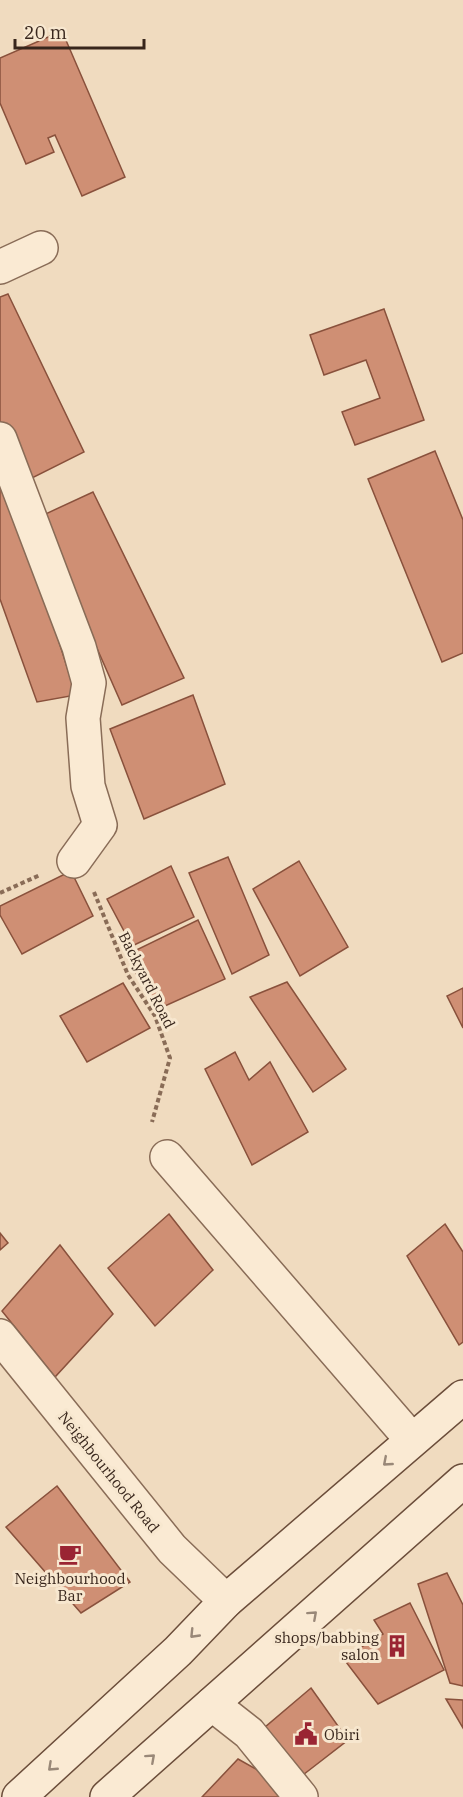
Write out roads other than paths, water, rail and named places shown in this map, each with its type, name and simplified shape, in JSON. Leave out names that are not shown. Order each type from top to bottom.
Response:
[{"type":"street","points":[[0,267],[41,248]]},
{"type":"street","points":[[0,439],[79,647],[89,683],[83,718],[87,786],[100,825],[74,861]]},
{"type":"street","points":[[167,1157],[412,1440]]},
{"type":"street","name":"Neighbourhood Road","points":[[0,1336],[172,1549],[226,1601]]},
{"type":"street","points":[[19,1797],[178,1651],[226,1601],[463,1397]]},
{"type":"street","points":[[107,1797],[463,1481]]},
{"type":"street","points":[[212,1704],[249,1733],[301,1797]]},
{"type":"place","name":"Neighbourhood Bar","points":[[70,1554]]},
{"type":"place","name":"shops/babbing salon","points":[[397,1646]]},
{"type":"place","name":"Obiri","points":[[306,1734]]}]
